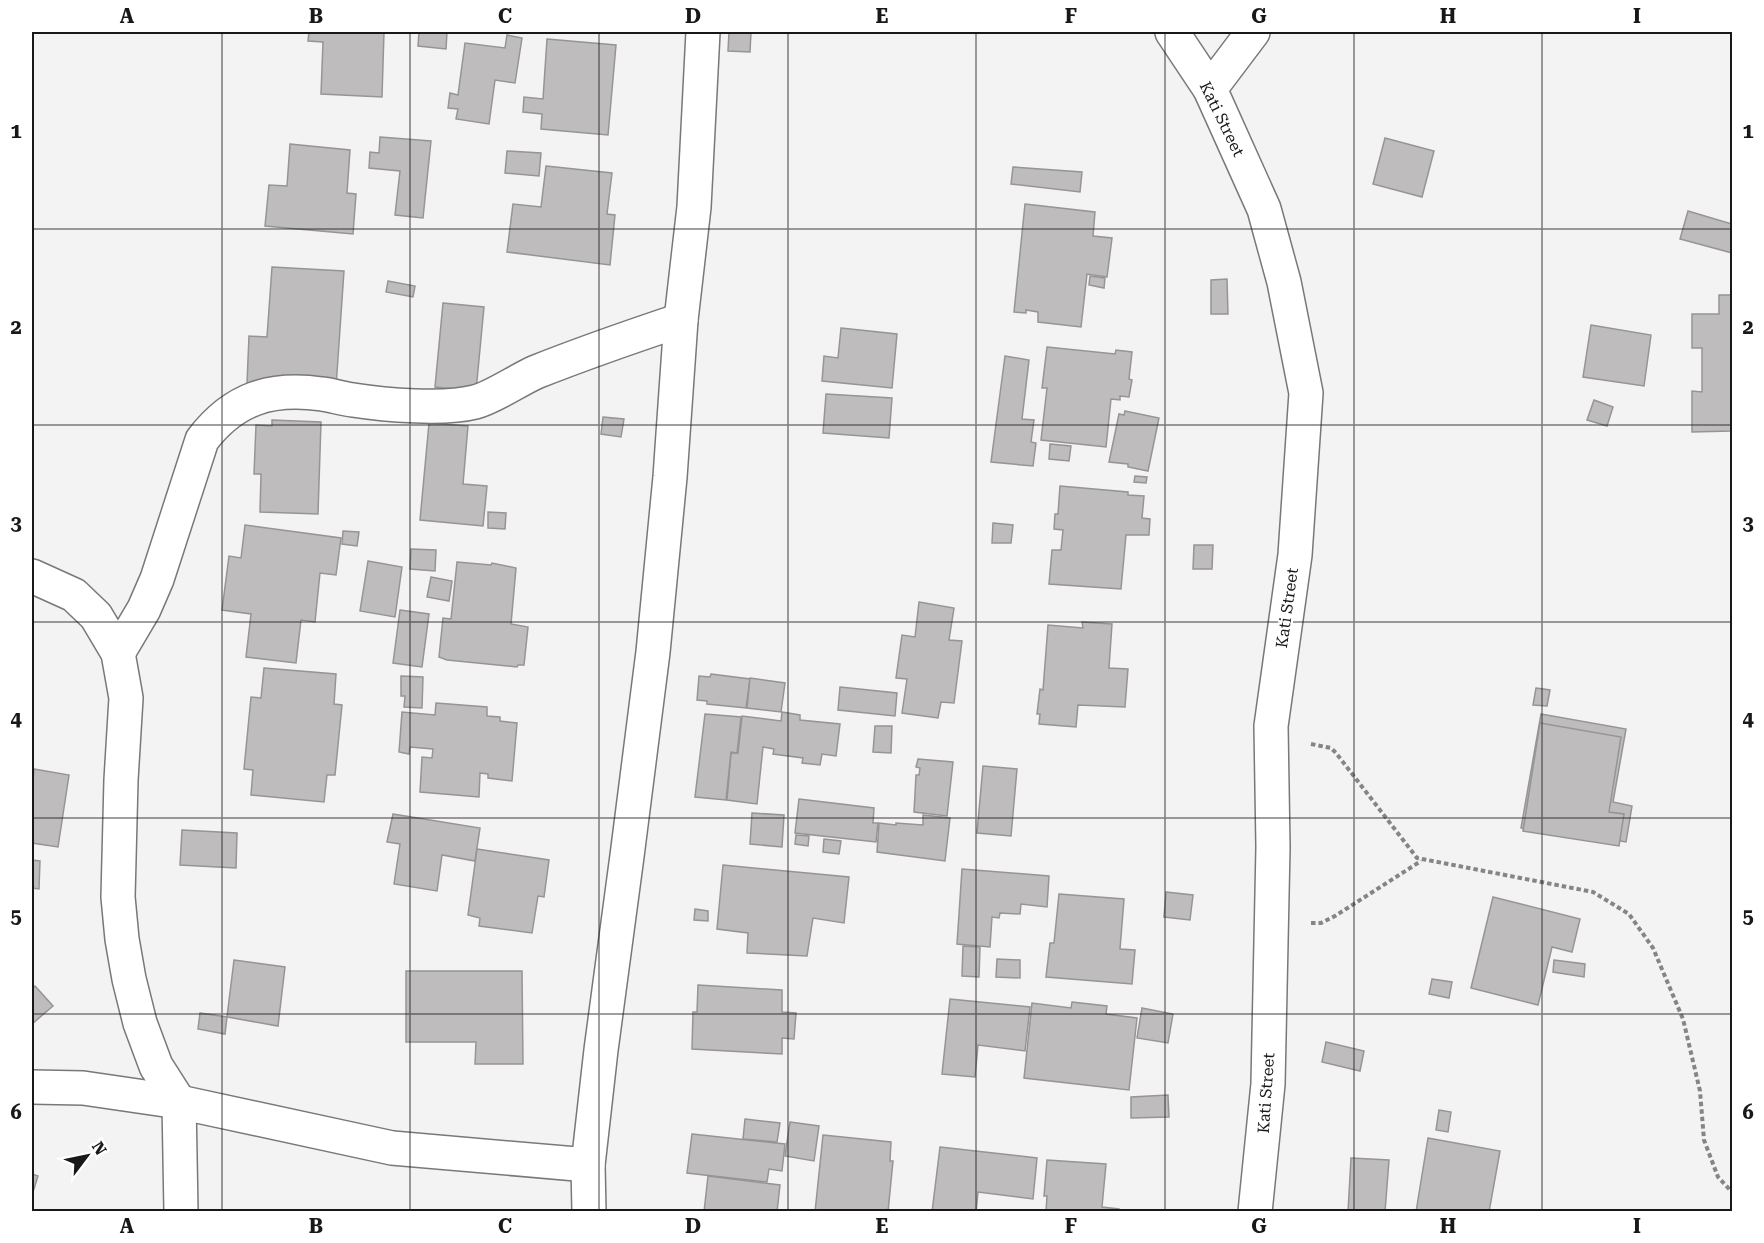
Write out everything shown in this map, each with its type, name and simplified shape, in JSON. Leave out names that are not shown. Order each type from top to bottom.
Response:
[{"type":"street","points":[[589,1212],[588,1165],[652,652],[670,477],[681,320],[694,207],[703,32]]},
{"type":"street","name":"Kati Street","points":[[1172,32],[1210,89],[1263,209],[1284,282],[1306,393],[1295,555],[1271,726],[1273,847],[1268,1084],[1255,1212]]},
{"type":"street","points":[[1210,89],[1253,32]]},
{"type":"street","points":[[118,652],[144,609],[157,579],[202,440],[211,428],[237,408],[258,396],[287,391],[407,405],[476,402],[523,378],[577,356],[681,320]]},
{"type":"street","points":[[32,576],[74,595],[96,616],[118,652],[126,698],[118,897],[122,939],[140,1023],[156,1066],[179,1102],[181,1212]]},
{"type":"street","points":[[32,1087],[83,1088],[179,1102],[392,1148],[588,1165]]},
{"type":"path","points":[[1271,726],[1296,742],[1331,748],[1386,816],[1412,853],[1421,860],[1593,892],[1629,914],[1653,948],[1683,1019],[1700,1091],[1704,1140],[1718,1177],[1732,1192]]},
{"type":"path","points":[[1271,918],[1321,923],[1405,873],[1421,860]]},
{"type":"building","points":[[309,32],[384,32],[382,97],[321,94],[323,42],[308,41]]},
{"type":"building","points":[[419,32],[447,32],[446,49],[418,46]]},
{"type":"building","points":[[729,32],[751,32],[750,52],[728,51]]},
{"type":"building","points":[[507,35],[522,38],[515,83],[495,80],[489,124],[456,119],[458,109],[448,108],[450,93],[458,95],[465,43],[505,48]]},
{"type":"building","points":[[547,39],[616,45],[608,135],[541,129],[542,114],[523,112],[524,97],[543,99]]},
{"type":"building","points":[[380,137],[431,141],[423,218],[395,215],[400,171],[369,168],[370,152],[379,153]]},
{"type":"building","points":[[1385,138],[1434,151],[1422,197],[1373,184]]},
{"type":"building","points":[[290,144],[350,150],[347,193],[356,194],[353,234],[265,226],[269,185],[287,186]]},
{"type":"building","points":[[507,151],[541,153],[539,176],[505,173]]},
{"type":"building","points":[[546,166],[612,173],[607,214],[615,215],[610,265],[507,252],[513,204],[541,207]]},
{"type":"building","points":[[1013,167],[1082,172],[1080,192],[1011,184]]},
{"type":"building","points":[[1025,204],[1095,212],[1093,236],[1112,238],[1107,277],[1087,274],[1081,327],[1038,322],[1038,312],[1026,310],[1026,313],[1014,312]]},
{"type":"building","points":[[1688,211],[1732,224],[1732,253],[1680,239]]},
{"type":"building","points":[[272,267],[344,271],[336,387],[247,383],[249,336],[267,337]]},
{"type":"building","points":[[1090,276],[1105,278],[1104,288],[1089,285]]},
{"type":"building","points":[[1227,279],[1228,314],[1211,314],[1211,280]]},
{"type":"building","points":[[388,281],[415,286],[413,297],[386,292]]},
{"type":"building","points":[[1719,295],[1732,295],[1731,431],[1692,432],[1692,391],[1702,392],[1702,348],[1692,348],[1692,314],[1719,314]]},
{"type":"building","points":[[443,303],[484,307],[476,391],[435,387]]},
{"type":"building","points":[[1591,325],[1651,335],[1644,386],[1583,377]]},
{"type":"building","points":[[841,328],[897,334],[892,388],[822,381],[824,356],[838,358]]},
{"type":"building","points":[[1047,347],[1115,354],[1116,350],[1132,352],[1129,379],[1132,380],[1129,397],[1120,396],[1120,400],[1111,399],[1106,447],[1041,440],[1047,388],[1042,388]]},
{"type":"building","points":[[1005,356],[1029,360],[1022,419],[1034,420],[1031,442],[1036,443],[1033,466],[991,462]]},
{"type":"building","points":[[826,394],[892,398],[889,438],[823,433]]},
{"type":"building","points":[[1594,400],[1613,407],[1607,426],[1587,420]]},
{"type":"building","points":[[1125,411],[1159,418],[1148,471],[1128,467],[1128,464],[1109,462],[1119,414],[1124,415]]},
{"type":"building","points":[[603,417],[624,419],[621,437],[601,434]]},
{"type":"building","points":[[272,420],[321,422],[318,514],[260,512],[261,474],[254,474],[256,425],[272,426]]},
{"type":"building","points":[[429,423],[468,426],[463,484],[487,486],[483,526],[420,520]]},
{"type":"building","points":[[1050,444],[1071,446],[1069,461],[1049,459]]},
{"type":"building","points":[[1135,476],[1147,477],[1146,483],[1134,482]]},
{"type":"building","points":[[1060,486],[1128,492],[1128,495],[1144,496],[1142,518],[1150,519],[1149,535],[1126,535],[1121,589],[1049,584],[1052,550],[1061,550],[1063,530],[1054,529],[1055,514],[1058,514]]},
{"type":"building","points":[[488,512],[506,513],[505,529],[488,528]]},
{"type":"building","points":[[993,523],[1013,525],[1011,543],[992,543]]},
{"type":"building","points":[[245,525],[341,538],[336,575],[320,573],[315,622],[301,620],[296,663],[246,657],[251,614],[222,610],[229,556],[241,558]]},
{"type":"building","points":[[343,531],[359,532],[357,546],[342,544]]},
{"type":"building","points":[[1194,545],[1213,545],[1212,569],[1193,569]]},
{"type":"building","points":[[411,549],[436,550],[435,571],[410,569]]},
{"type":"building","points":[[368,561],[402,567],[395,617],[360,611]]},
{"type":"building","points":[[457,562],[491,565],[492,563],[516,568],[511,624],[528,627],[524,665],[517,667],[447,660],[439,657],[443,618],[451,619]]},
{"type":"building","points":[[431,577],[452,581],[449,601],[427,597]]},
{"type":"building","points":[[919,602],[954,608],[949,640],[962,641],[954,703],[941,702],[938,718],[902,713],[907,679],[896,678],[902,635],[915,637]]},
{"type":"building","points":[[400,610],[429,614],[422,667],[393,663]]},
{"type":"building","points":[[1082,622],[1112,624],[1109,668],[1128,669],[1125,707],[1078,705],[1076,727],[1039,724],[1040,714],[1037,714],[1040,689],[1043,690],[1048,625],[1083,628]]},
{"type":"building","points":[[264,668],[336,674],[334,704],[342,705],[335,775],[327,775],[324,802],[251,795],[253,770],[244,769],[251,697],[261,698]]},
{"type":"building","points":[[711,674],[750,679],[746,708],[707,704],[707,701],[697,700],[699,676],[710,677]]},
{"type":"building","points":[[401,676],[423,677],[422,708],[404,707],[405,696],[401,696]]},
{"type":"building","points":[[750,678],[785,683],[781,712],[747,708]]},
{"type":"building","points":[[840,687],[897,693],[895,716],[838,710]]},
{"type":"building","points":[[1536,688],[1550,690],[1547,706],[1533,705]]},
{"type":"building","points":[[436,703],[487,707],[487,716],[500,717],[500,721],[517,723],[512,781],[488,778],[488,774],[480,773],[479,797],[420,792],[422,757],[432,758],[433,749],[410,747],[409,754],[399,752],[402,712],[435,715]]},
{"type":"building","points":[[782,712],[800,715],[800,720],[840,724],[836,756],[822,754],[820,765],[802,763],[803,758],[773,754],[774,749],[763,747],[757,804],[727,800],[731,753],[738,753],[742,716],[781,721]]},
{"type":"building","points":[[705,714],[741,717],[737,753],[731,752],[726,800],[695,797]]},
{"type":"building","points":[[1541,714],[1626,729],[1613,802],[1632,806],[1626,842],[1608,839],[1607,843],[1521,828]]},
{"type":"building","points":[[1540,723],[1621,737],[1609,812],[1624,814],[1619,846],[1523,831]]},
{"type":"building","points":[[875,726],[892,726],[891,753],[873,752]]},
{"type":"building","points":[[918,759],[953,762],[947,816],[914,812],[916,775],[919,775],[920,768],[916,767]]},
{"type":"building","points":[[983,766],[1017,769],[1011,836],[977,833]]},
{"type":"building","points":[[34,769],[69,775],[58,847],[32,843]]},
{"type":"building","points":[[799,799],[874,808],[873,823],[878,823],[876,842],[795,833]]},
{"type":"building","points":[[752,813],[784,815],[782,847],[750,844]]},
{"type":"building","points":[[393,814],[480,828],[475,861],[442,855],[437,891],[394,884],[400,844],[387,842]]},
{"type":"building","points":[[923,815],[950,818],[945,861],[877,852],[879,823],[923,825]]},
{"type":"building","points":[[182,830],[237,833],[236,868],[180,865]]},
{"type":"building","points":[[796,835],[809,836],[808,846],[795,844]]},
{"type":"building","points":[[824,839],[841,841],[839,854],[823,852]]},
{"type":"building","points":[[477,849],[549,860],[544,897],[538,896],[532,933],[479,926],[480,918],[468,915]]},
{"type":"building","points":[[32,860],[40,861],[39,889],[32,888]]},
{"type":"building","points":[[723,865],[849,877],[844,923],[813,918],[807,956],[747,953],[748,933],[717,929]]},
{"type":"building","points":[[962,869],[1049,876],[1047,907],[1021,904],[1020,914],[1000,913],[999,918],[992,917],[990,947],[957,944]]},
{"type":"building","points":[[1166,892],[1193,895],[1190,920],[1164,917]]},
{"type":"building","points":[[1059,894],[1124,899],[1120,949],[1135,950],[1132,984],[1046,977],[1050,943],[1054,943]]},
{"type":"building","points":[[1493,897],[1580,919],[1572,952],[1552,947],[1538,1005],[1471,988]]},
{"type":"building","points":[[695,909],[708,911],[708,921],[694,920]]},
{"type":"building","points":[[963,946],[980,947],[979,977],[962,976]]},
{"type":"building","points":[[997,959],[1020,960],[1020,978],[996,977]]},
{"type":"building","points":[[234,960],[285,967],[278,1026],[227,1017]]},
{"type":"building","points":[[1554,960],[1585,964],[1584,977],[1553,972]]},
{"type":"building","points":[[406,971],[522,971],[523,1064],[475,1064],[476,1042],[406,1042]]},
{"type":"building","points":[[1432,979],[1452,982],[1449,998],[1429,994]]},
{"type":"building","points":[[698,985],[782,990],[782,1012],[796,1013],[794,1039],[782,1038],[782,1054],[692,1049],[693,1012],[697,1012]]},
{"type":"building","points":[[35,986],[53,1006],[32,1024],[32,989]]},
{"type":"building","points":[[950,999],[1030,1007],[1025,1051],[978,1045],[975,1077],[942,1074]]},
{"type":"building","points":[[1072,1002],[1107,1006],[1106,1014],[1137,1018],[1129,1090],[1024,1078],[1032,1003],[1071,1008]]},
{"type":"building","points":[[1142,1008],[1173,1014],[1168,1043],[1137,1038]]},
{"type":"building","points":[[200,1013],[227,1017],[225,1034],[198,1029]]},
{"type":"building","points":[[1326,1042],[1364,1051],[1360,1071],[1322,1062]]},
{"type":"building","points":[[1168,1095],[1169,1117],[1131,1118],[1131,1097]]},
{"type":"building","points":[[1439,1110],[1451,1112],[1448,1132],[1436,1130]]},
{"type":"building","points":[[745,1119],[780,1123],[777,1142],[743,1139]]},
{"type":"building","points":[[790,1122],[819,1126],[814,1161],[785,1156]]},
{"type":"building","points":[[692,1134],[785,1144],[782,1171],[769,1169],[767,1182],[687,1173]]},
{"type":"building","points":[[823,1135],[891,1142],[890,1161],[893,1161],[888,1212],[815,1212]]},
{"type":"building","points":[[1428,1138],[1500,1151],[1489,1212],[1416,1212]]},
{"type":"building","points":[[940,1147],[1037,1158],[1033,1199],[978,1192],[976,1212],[932,1212]]},
{"type":"building","points":[[1351,1158],[1389,1160],[1385,1212],[1348,1212]]},
{"type":"building","points":[[1047,1160],[1106,1164],[1102,1207],[1119,1209],[1119,1212],[1046,1212],[1047,1196],[1044,1196]]},
{"type":"building","points":[[32,1174],[38,1176],[33,1192],[32,1192]]},
{"type":"building","points":[[708,1176],[780,1185],[777,1212],[704,1212]]}]
